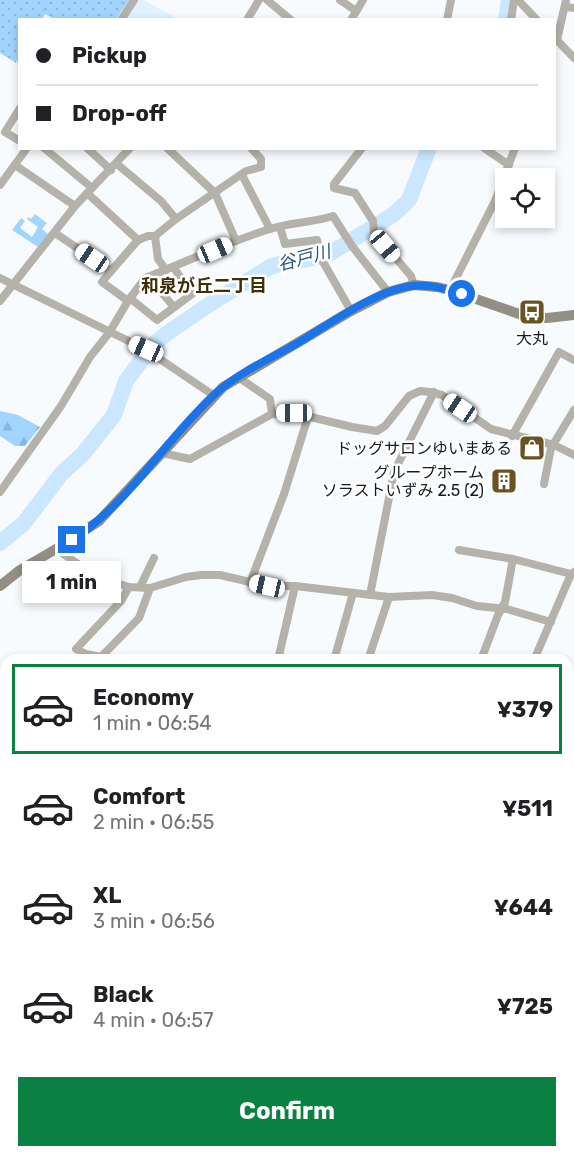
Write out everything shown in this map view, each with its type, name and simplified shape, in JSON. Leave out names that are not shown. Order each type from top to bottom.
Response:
[{"type":"street","points":[[122,18],[134,0]]},
{"type":"street","points":[[248,18],[259,0]]},
{"type":"street","points":[[267,0],[289,18]]},
{"type":"street","points":[[340,0],[356,11]]},
{"type":"street","points":[[352,18],[363,0]]},
{"type":"street","points":[[447,18],[451,0]]},
{"type":"street","points":[[512,18],[516,0],[535,18]]},
{"type":"street","points":[[574,8],[566,4],[556,39],[574,58]]},
{"type":"street","points":[[18,111],[5,132],[18,140]]},
{"type":"street","points":[[0,185],[26,150]]},
{"type":"street","points":[[46,150],[90,190],[138,240]]},
{"type":"street","points":[[90,150],[161,201],[176,219]]},
{"type":"street","points":[[0,301],[75,206],[128,150]]},
{"type":"street","points":[[169,150],[215,194],[236,241]]},
{"type":"street","points":[[155,236],[158,259],[192,294],[157,320],[102,282],[138,240],[155,236],[246,171],[261,167],[261,159],[253,150]]},
{"type":"street","points":[[360,150],[334,184],[334,188],[355,194],[373,221],[374,232],[411,276],[414,285]]},
{"type":"street","points":[[487,150],[509,165]]},
{"type":"street","points":[[450,290],[495,201],[514,150]]},
{"type":"street","points":[[15,165],[75,206]]},
{"type":"street","points":[[242,175],[270,229]]},
{"type":"street","points":[[0,492],[61,406],[90,357],[142,281],[148,277],[270,229],[295,223],[318,221],[333,216],[350,243],[388,292]]},
{"type":"street","points":[[280,226],[285,244],[317,240],[322,257],[351,311]]},
{"type":"street","points":[[55,233],[111,271]]},
{"type":"street","points":[[148,277],[174,307]]},
{"type":"street","points":[[0,278],[108,333],[146,349],[213,396]]},
{"type":"street","points":[[0,586],[20,570],[99,521],[213,396],[238,377],[388,292],[414,285],[450,290],[525,316],[547,318],[574,315]]},
{"type":"street","points":[[512,436],[559,352],[574,360]]},
{"type":"street","points":[[238,377],[270,399],[272,414]]},
{"type":"street","points":[[162,453],[190,459],[272,414],[294,413],[352,427],[377,430],[385,426],[409,396],[420,391],[442,395],[491,429],[554,445],[574,455]]},
{"type":"street","points":[[370,595],[394,472],[434,392]]},
{"type":"street","points":[[544,484],[551,448],[574,410]]},
{"type":"street","points":[[250,583],[284,494],[308,417]]},
{"type":"street","points":[[56,549],[97,577],[129,587],[150,588],[186,577],[220,576],[267,586],[295,586],[389,597],[452,598],[477,606],[503,608],[551,622]]},
{"type":"street","points":[[459,550],[513,559],[572,573],[537,654]]},
{"type":"street","points":[[140,587],[154,558]]},
{"type":"street","points":[[483,654],[498,615],[503,608],[513,559]]},
{"type":"street","points":[[279,654],[295,586]]},
{"type":"street","points":[[81,654],[75,649],[121,601],[129,587]]},
{"type":"street","points":[[104,654],[138,618],[150,588]]},
{"type":"street","points":[[336,654],[353,593]]},
{"type":"street","points":[[370,654],[389,597]]},
{"type":"shaded area","points":[[137,0],[144,0],[176,18],[126,18]]},
{"type":"green space","points":[[0,0],[129,0],[117,18],[52,18],[45,14],[43,18],[18,18],[18,60],[16,63],[0,53]]},
{"type":"green space","points":[[35,214],[47,223],[42,229],[48,234],[38,247],[12,230],[21,218],[25,221],[20,228],[32,237],[38,227],[27,219],[28,217],[31,219]]},
{"type":"green space","points":[[0,411],[18,415],[40,427],[25,446],[15,446],[0,436]]},
{"type":"waterway","name":"谷戸川","points":[[506,18],[509,0]]},
{"type":"waterway","name":"谷戸川","points":[[0,543],[24,523],[62,473],[82,455],[114,415],[126,381],[152,346],[210,304],[270,267],[329,254],[393,215],[409,200],[428,150]]},
{"type":"place","name":"大丸","points":[[532,312]]},
{"type":"place","name":"ドッグサロンゆいまある","points":[[532,448]]},
{"type":"place","name":"グループホーム ソラストいずみ 2.5 (2)","points":[[504,481]]},
{"type":"district","name":"和泉が丘二丁目","points":[[204,286]]},
{"type":"route","points":[[72,540],[99,521],[213,396],[238,377],[388,292],[414,285],[437,287],[462,294]]}]
